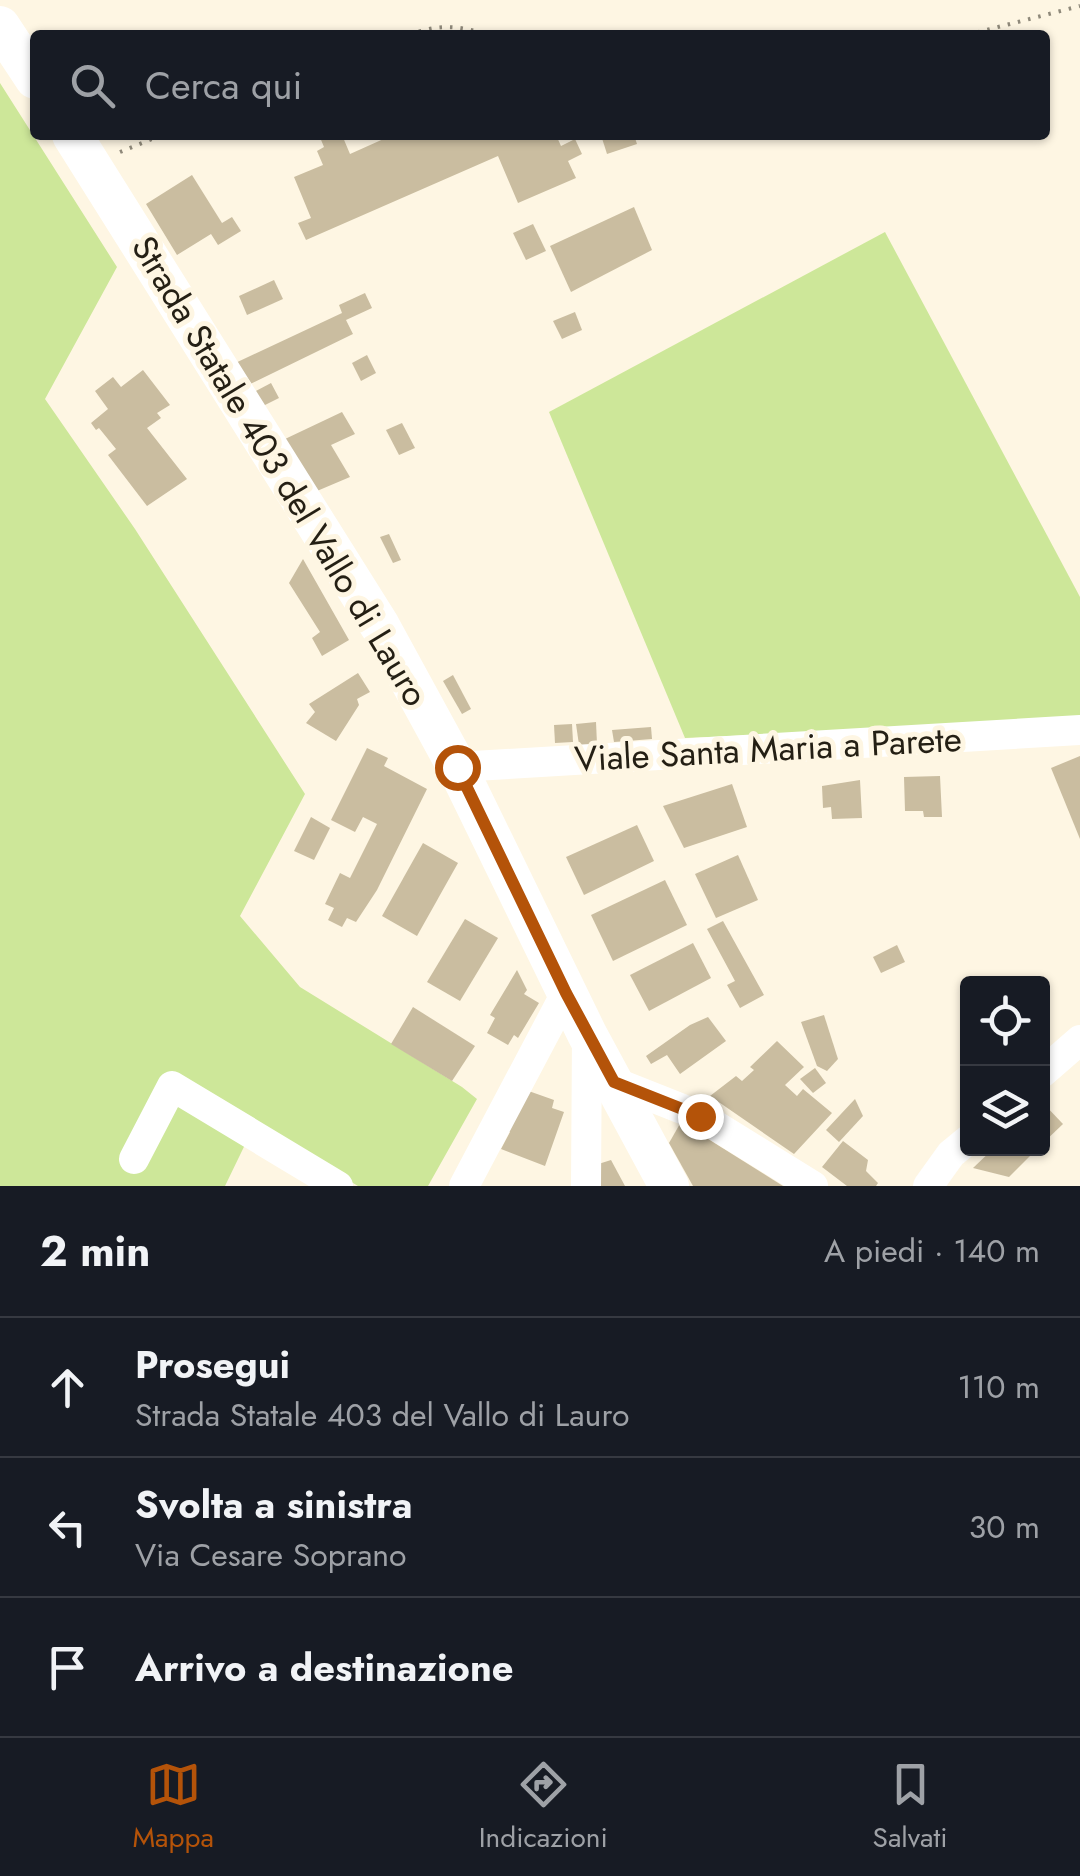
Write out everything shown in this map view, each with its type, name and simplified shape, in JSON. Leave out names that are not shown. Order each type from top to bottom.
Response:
[{"type":"main road","points":[[0,26],[30,71]]},
{"type":"main road","name":"Strada Statale 403 del Vallo di Lauro","points":[[82,150],[380,626],[457,767],[566,993],[669,1186]]},
{"type":"street","name":"Viale Santa Maria a Parete","points":[[457,767],[1080,730]]},
{"type":"street","points":[[464,1186],[566,993]]},
{"type":"street","points":[[586,1186],[587,1034]]},
{"type":"street","points":[[1050,1066],[1080,1040]]},
{"type":"street","points":[[614,1082],[700,1116],[812,1186]]},
{"type":"street","points":[[134,1159],[172,1086],[338,1186]]},
{"type":"street","points":[[928,1186],[960,1147]]},
{"type":"path","points":[[986,30],[1080,6]]},
{"type":"path","points":[[427,30],[445,25],[472,30]]},
{"type":"path","points":[[82,150],[135,140]]},
{"type":"green space","points":[[0,83],[30,130],[30,140],[36,140],[117,267],[45,399],[135,529],[305,794],[240,916],[300,987],[477,1099],[428,1186],[358,1186],[255,1124],[225,1186],[0,1186]]},
{"type":"green space","points":[[885,232],[1080,597],[1080,720],[685,738],[549,412]]},
{"type":"building","points":[[321,140],[344,140],[350,154],[381,140],[558,140],[561,146],[575,140],[582,154],[568,161],[576,178],[518,203],[498,156],[306,240],[298,223],[311,218],[294,177],[323,165],[317,151],[324,147]]},
{"type":"building","points":[[603,140],[636,140],[637,144],[607,154]]},
{"type":"building","points":[[192,175],[222,223],[232,217],[241,231],[218,245],[211,234],[177,255],[146,204]]},
{"type":"building","points":[[634,207],[652,250],[571,292],[550,246]]},
{"type":"building","points":[[533,224],[546,251],[526,260],[513,233]]},
{"type":"building","points":[[274,280],[283,299],[247,315],[239,296]]},
{"type":"building","points":[[365,293],[372,308],[346,320],[353,334],[244,387],[231,365],[342,313],[339,305]]},
{"type":"building","points":[[575,312],[582,330],[562,339],[553,321]]},
{"type":"building","points":[[367,355],[376,373],[361,381],[352,363]]},
{"type":"building","points":[[143,370],[170,405],[157,413],[161,418],[147,428],[187,479],[147,506],[108,455],[116,449],[91,423],[108,409],[95,391],[113,377],[121,387]]},
{"type":"building","points":[[271,383],[279,398],[261,407],[252,393]]},
{"type":"building","points":[[342,412],[355,434],[331,445],[350,477],[317,491],[285,439]]},
{"type":"building","points":[[402,423],[415,448],[399,455],[386,430]]},
{"type":"building","points":[[389,534],[401,560],[393,563],[380,537]]},
{"type":"building","points":[[303,559],[349,640],[322,656],[312,638],[320,632],[289,583]]},
{"type":"building","points":[[358,673],[370,692],[357,699],[359,705],[336,741],[306,723],[315,712],[309,704]]},
{"type":"building","points":[[453,675],[471,709],[462,714],[443,681]]},
{"type":"building","points":[[596,722],[597,744],[579,745],[576,724]]},
{"type":"building","points":[[572,724],[573,742],[555,743],[554,725]]},
{"type":"building","points":[[651,727],[652,739],[614,742],[612,730]]},
{"type":"building","points":[[367,748],[388,758],[384,766],[427,789],[377,890],[356,922],[347,918],[342,927],[328,920],[334,908],[325,904],[340,873],[350,878],[377,824],[363,817],[355,832],[331,820]]},
{"type":"building","points":[[1080,756],[1080,839],[1051,768]]},
{"type":"building","points":[[940,776],[942,817],[905,811],[904,777]]},
{"type":"building","points":[[860,780],[862,818],[832,819],[831,807],[823,808],[822,786]]},
{"type":"building","points":[[732,784],[747,827],[684,848],[663,806]]},
{"type":"building","points":[[311,817],[330,828],[314,860],[294,851]]},
{"type":"building","points":[[637,825],[654,861],[584,895],[566,857]]},
{"type":"building","points":[[423,843],[458,863],[417,936],[382,916]]},
{"type":"building","points":[[738,855],[758,900],[716,918],[695,874]]},
{"type":"building","points":[[665,880],[687,925],[613,961],[591,915]]},
{"type":"building","points":[[465,919],[498,938],[460,1001],[427,982]]},
{"type":"building","points":[[723,921],[764,995],[740,1008],[727,985],[735,981],[707,929]]},
{"type":"building","points":[[693,943],[711,978],[649,1011],[630,975]]},
{"type":"building","points":[[897,945],[905,962],[881,973],[873,957]]},
{"type":"building","points":[[517,970],[527,990],[524,994],[539,1003],[518,1038],[514,1035],[508,1045],[487,1033],[495,1018],[490,1015]]},
{"type":"building","points":[[413,1007],[475,1046],[452,1081],[391,1044]]},
{"type":"building","points":[[824,1015],[838,1059],[827,1071],[817,1066],[801,1022]]},
{"type":"building","points":[[708,1017],[726,1041],[680,1074],[667,1055],[651,1064],[646,1056]]},
{"type":"building","points":[[777,1041],[804,1067],[785,1085],[797,1096],[803,1089],[832,1113],[794,1154],[710,1096],[736,1076],[742,1081],[754,1070],[750,1067]]},
{"type":"building","points":[[815,1068],[826,1083],[813,1093],[800,1079]]},
{"type":"building","points":[[523,1089],[554,1100],[552,1108],[564,1112],[545,1166],[501,1149]]},
{"type":"building","points":[[855,1099],[863,1116],[839,1142],[826,1130]]},
{"type":"building","points":[[1050,1110],[1063,1124],[1050,1136]]},
{"type":"building","points":[[681,1122],[783,1186],[693,1186],[669,1143]]},
{"type":"building","points":[[843,1141],[868,1160],[866,1171],[878,1183],[876,1186],[847,1186],[822,1167]]},
{"type":"building","points":[[986,1156],[1030,1156],[1009,1177],[973,1168]]},
{"type":"building","points":[[611,1160],[625,1186],[593,1186],[589,1167]]},
{"type":"route","points":[[457,767],[566,993],[614,1082],[700,1116]]}]
